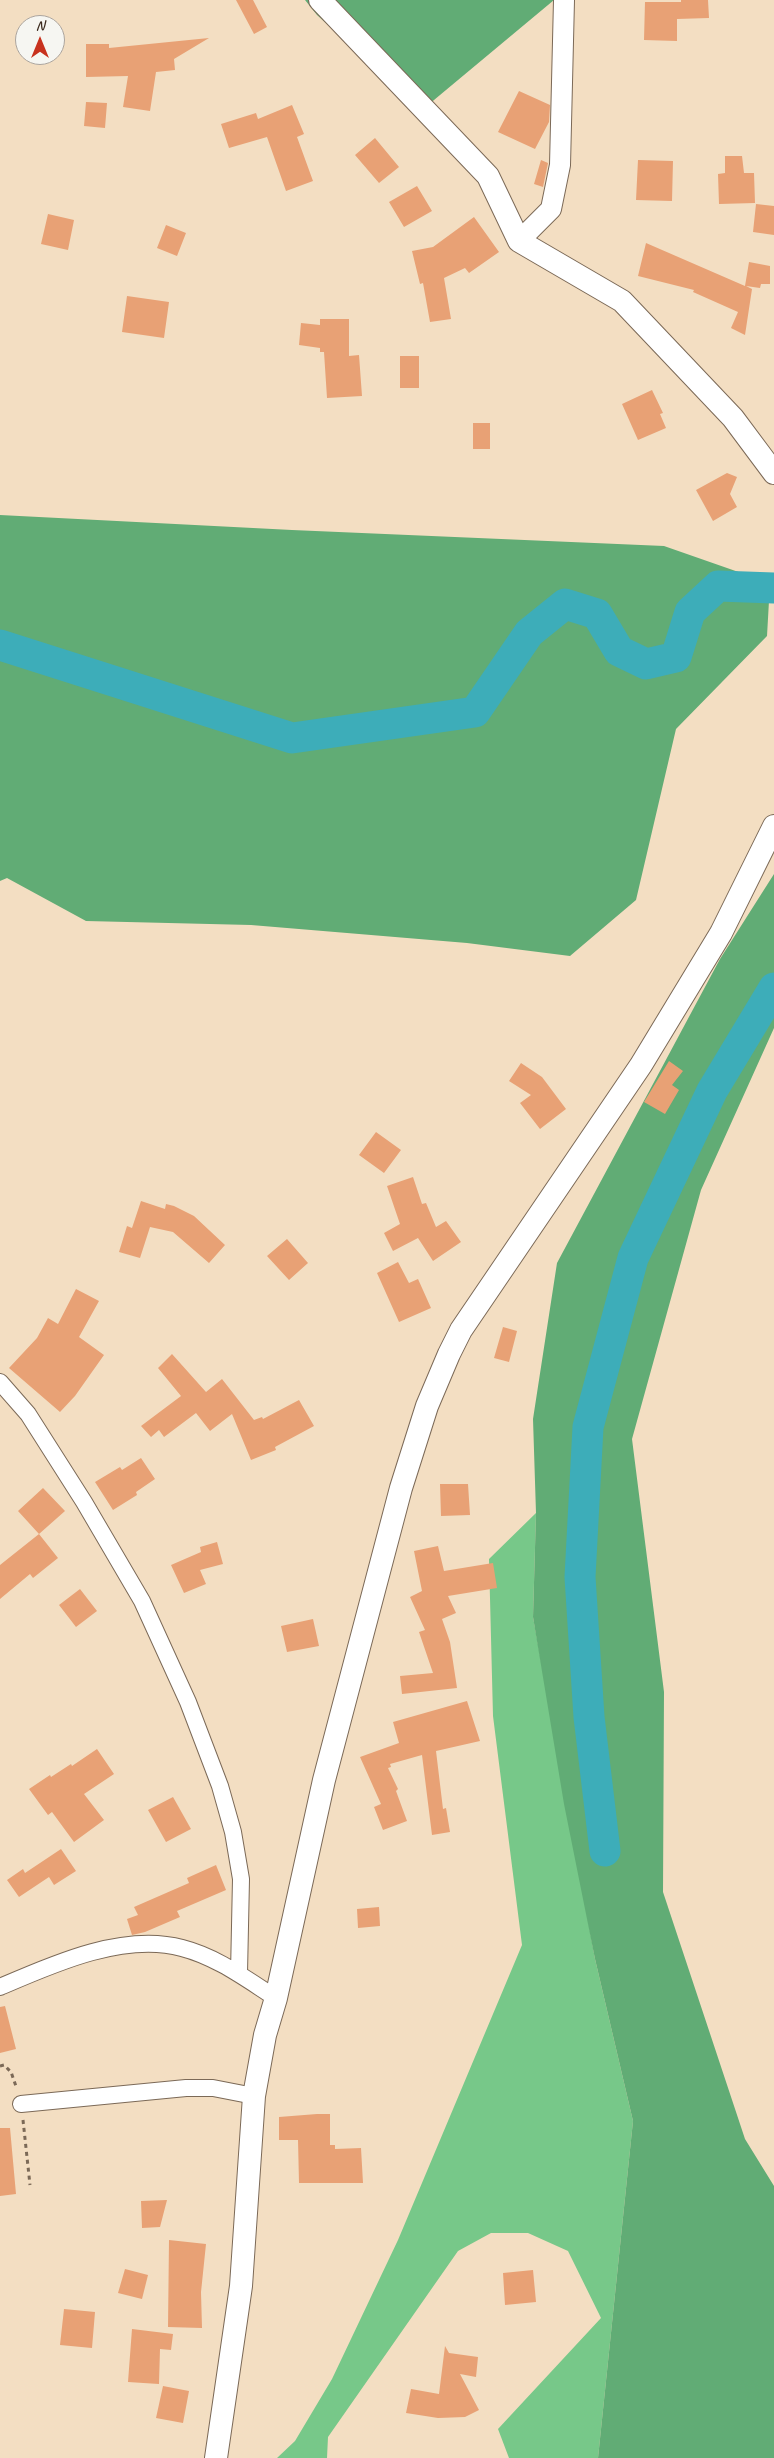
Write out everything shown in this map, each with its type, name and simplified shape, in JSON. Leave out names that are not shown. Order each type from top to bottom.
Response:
[{"type":"main road","points":[[320,0],[488,176],[520,241],[622,301],[733,418],[774,473]]},
{"type":"main road","points":[[216,2458],[241,2286],[254,2096],[265,2035],[276,1998],[322,1790],[358,1650],[401,1488],[438,1379],[462,1330],[491,1284],[646,1056],[722,933],[774,826]]},
{"type":"street","points":[[520,241],[551,209],[560,165],[564,0]]},
{"type":"street","points":[[0,1382],[28,1414],[137,1593],[167,1653],[194,1719],[220,1786],[233,1832],[241,1879],[238,1973]]},
{"type":"street","points":[[0,1987],[93,1952],[140,1943],[160,1943],[184,1948],[238,1973],[276,1998]]},
{"type":"street","points":[[21,2104],[186,2088],[213,2088],[254,2096]]},
{"type":"path","points":[[0,2066],[4,2065],[12,2072],[21,2104],[30,2185]]},
{"type":"green space","points":[[305,0],[554,0],[422,110],[317,15]]},
{"type":"green space","points":[[0,515],[664,546],[770,583],[767,636],[676,729],[636,900],[570,956],[467,943],[251,925],[86,921],[7,878],[0,881]]},
{"type":"green space","points":[[774,874],[774,1028],[701,1190],[632,1439],[664,1692],[663,1892],[745,2139],[774,2186],[774,2458],[598,2458],[633,2121],[595,1959],[564,1804],[533,1617],[536,1513],[533,1419],[557,1263],[720,959]]},
{"type":"green space","points":[[536,1513],[533,1617],[595,1959],[633,2121],[598,2458],[509,2458],[498,2429],[601,2318],[568,2251],[528,2233],[491,2233],[458,2251],[328,2437],[327,2458],[277,2458],[295,2441],[332,2379],[398,2240],[522,1945],[493,1716],[489,1559]]},
{"type":"building","points":[[236,0],[253,0],[267,27],[254,34]]},
{"type":"building","points":[[681,0],[708,0],[709,18],[677,19],[677,41],[644,40],[645,2],[681,2]]},
{"type":"building","points":[[209,38],[174,59],[175,70],[156,72],[150,111],[123,107],[128,76],[86,77],[86,44],[109,44],[109,48]]},
{"type":"building","points":[[519,91],[550,105],[549,122],[535,149],[498,132]]},
{"type":"building","points":[[86,102],[107,103],[105,128],[84,126]]},
{"type":"building","points":[[292,105],[304,134],[297,137],[313,181],[286,191],[267,137],[229,148],[221,124],[256,113],[258,119]]},
{"type":"building","points":[[375,138],[399,167],[379,183],[355,155]]},
{"type":"building","points":[[725,156],[742,156],[744,173],[754,173],[755,203],[719,204],[718,174],[725,173]]},
{"type":"building","points":[[541,160],[548,163],[543,187],[534,184]]},
{"type":"building","points":[[638,160],[673,161],[672,201],[636,200]]},
{"type":"building","points":[[417,186],[432,211],[404,227],[389,202]]},
{"type":"building","points":[[756,204],[774,206],[774,235],[753,232]]},
{"type":"building","points":[[48,214],[74,220],[68,250],[41,244]]},
{"type":"building","points":[[474,217],[499,252],[469,273],[465,268],[444,278],[451,319],[430,322],[423,283],[420,284],[412,251],[433,247]]},
{"type":"building","points":[[166,225],[186,233],[177,256],[157,248]]},
{"type":"building","points":[[646,243],[745,286],[749,262],[770,266],[770,284],[761,284],[760,288],[746,286],[752,289],[745,335],[731,328],[738,312],[693,292],[694,290],[638,276]]},
{"type":"building","points":[[127,296],[169,302],[164,338],[122,332]]},
{"type":"building","points":[[320,319],[349,319],[349,356],[359,355],[362,396],[327,398],[324,352],[320,352],[320,348],[299,345],[301,323],[320,325]]},
{"type":"building","points":[[400,356],[419,356],[419,388],[400,388]]},
{"type":"building","points":[[652,390],[663,413],[660,414],[666,428],[638,440],[622,404]]},
{"type":"building","points":[[473,423],[490,423],[490,449],[473,449]]},
{"type":"building","points":[[727,473],[737,477],[730,494],[737,507],[713,521],[696,490]]},
{"type":"building","points":[[669,1061],[683,1071],[672,1085],[679,1090],[665,1114],[644,1102]]},
{"type":"building","points":[[521,1063],[542,1077],[566,1109],[540,1129],[520,1103],[531,1095],[509,1081]]},
{"type":"building","points":[[376,1132],[401,1150],[384,1173],[359,1155]]},
{"type":"building","points":[[413,1177],[422,1204],[426,1203],[436,1227],[446,1221],[461,1242],[433,1261],[418,1238],[393,1251],[384,1233],[400,1224],[387,1186]]},
{"type":"building","points":[[141,1201],[165,1209],[166,1204],[174,1206],[194,1216],[225,1245],[209,1263],[173,1232],[150,1227],[140,1258],[119,1252],[127,1226],[132,1228]]},
{"type":"building","points":[[287,1239],[308,1263],[289,1280],[267,1256]]},
{"type":"building","points":[[398,1262],[409,1283],[418,1279],[431,1308],[399,1322],[377,1273]]},
{"type":"building","points":[[76,1289],[99,1301],[79,1337],[104,1355],[75,1396],[60,1412],[9,1368],[37,1338],[48,1318],[58,1324]]},
{"type":"building","points":[[503,1327],[517,1331],[509,1362],[494,1358]]},
{"type":"building","points":[[172,1354],[206,1392],[222,1379],[254,1420],[262,1417],[263,1419],[299,1400],[314,1426],[275,1447],[276,1450],[251,1460],[232,1414],[210,1431],[196,1413],[164,1437],[159,1430],[151,1437],[141,1426],[181,1396],[158,1368]]},
{"type":"building","points":[[141,1458],[155,1479],[136,1492],[137,1495],[113,1510],[95,1482],[120,1467],[122,1470]]},
{"type":"building","points":[[440,1484],[468,1484],[470,1515],[441,1516]]},
{"type":"building","points":[[43,1488],[65,1511],[39,1534],[18,1511]]},
{"type":"building","points":[[39,1534],[58,1558],[33,1578],[30,1574],[0,1599],[0,1565]]},
{"type":"building","points":[[217,1542],[223,1564],[200,1570],[206,1584],[184,1593],[171,1565],[201,1552],[200,1547]]},
{"type":"building","points":[[438,1546],[444,1571],[493,1563],[497,1588],[448,1596],[456,1613],[442,1619],[450,1642],[457,1688],[402,1694],[400,1676],[433,1673],[419,1632],[425,1630],[410,1597],[422,1591],[414,1551]]},
{"type":"building","points":[[80,1589],[97,1611],[76,1627],[59,1605]]},
{"type":"building","points":[[313,1619],[319,1646],[287,1652],[281,1626]]},
{"type":"building","points":[[467,1701],[480,1741],[436,1751],[443,1809],[446,1808],[450,1832],[432,1835],[422,1755],[390,1764],[391,1767],[388,1768],[398,1789],[396,1791],[407,1821],[383,1830],[374,1807],[381,1804],[360,1757],[399,1743],[393,1722]]},
{"type":"building","points":[[97,1749],[114,1774],[84,1794],[104,1820],[74,1842],[52,1812],[48,1815],[29,1789],[50,1775],[51,1777],[71,1764],[72,1766]]},
{"type":"building","points":[[173,1797],[191,1829],[166,1842],[148,1810]]},
{"type":"building","points":[[61,1849],[76,1871],[54,1885],[49,1877],[19,1897],[7,1880],[23,1869],[25,1873]]},
{"type":"building","points":[[216,1865],[226,1890],[177,1911],[180,1917],[145,1932],[132,1935],[127,1919],[138,1915],[134,1907],[189,1883],[187,1878]]},
{"type":"building","points":[[379,1907],[380,1926],[358,1928],[357,1909]]},
{"type":"building","points":[[5,2006],[16,2049],[0,2053],[0,2007]]},
{"type":"building","points":[[330,2114],[330,2145],[335,2145],[335,2149],[361,2148],[363,2183],[299,2183],[298,2140],[279,2140],[279,2117]]},
{"type":"building","points":[[0,2128],[10,2128],[16,2194],[0,2196]]},
{"type":"building","points":[[167,2200],[160,2227],[142,2228],[141,2201]]},
{"type":"building","points":[[169,2240],[206,2244],[201,2292],[202,2328],[168,2327]]},
{"type":"building","points":[[125,2269],[148,2275],[142,2299],[118,2293]]},
{"type":"building","points":[[533,2270],[536,2302],[505,2305],[503,2273]]},
{"type":"building","points":[[64,2309],[95,2312],[92,2348],[60,2345]]},
{"type":"building","points":[[132,2329],[173,2334],[171,2350],[160,2349],[159,2384],[128,2382]]},
{"type":"building","points":[[445,2346],[449,2353],[478,2357],[476,2377],[460,2374],[479,2410],[465,2417],[438,2418],[406,2413],[411,2389],[439,2394]]},
{"type":"building","points":[[163,2386],[189,2391],[183,2423],[156,2418]]},
{"type":"waterway","points":[[0,645],[292,738],[475,712],[529,633],[565,604],[597,614],[619,651],[646,664],[676,657],[690,612],[718,586],[774,588]]},
{"type":"waterway","points":[[605,1851],[589,1717],[580,1577],[588,1427],[633,1258],[712,1091],[774,988]]}]
